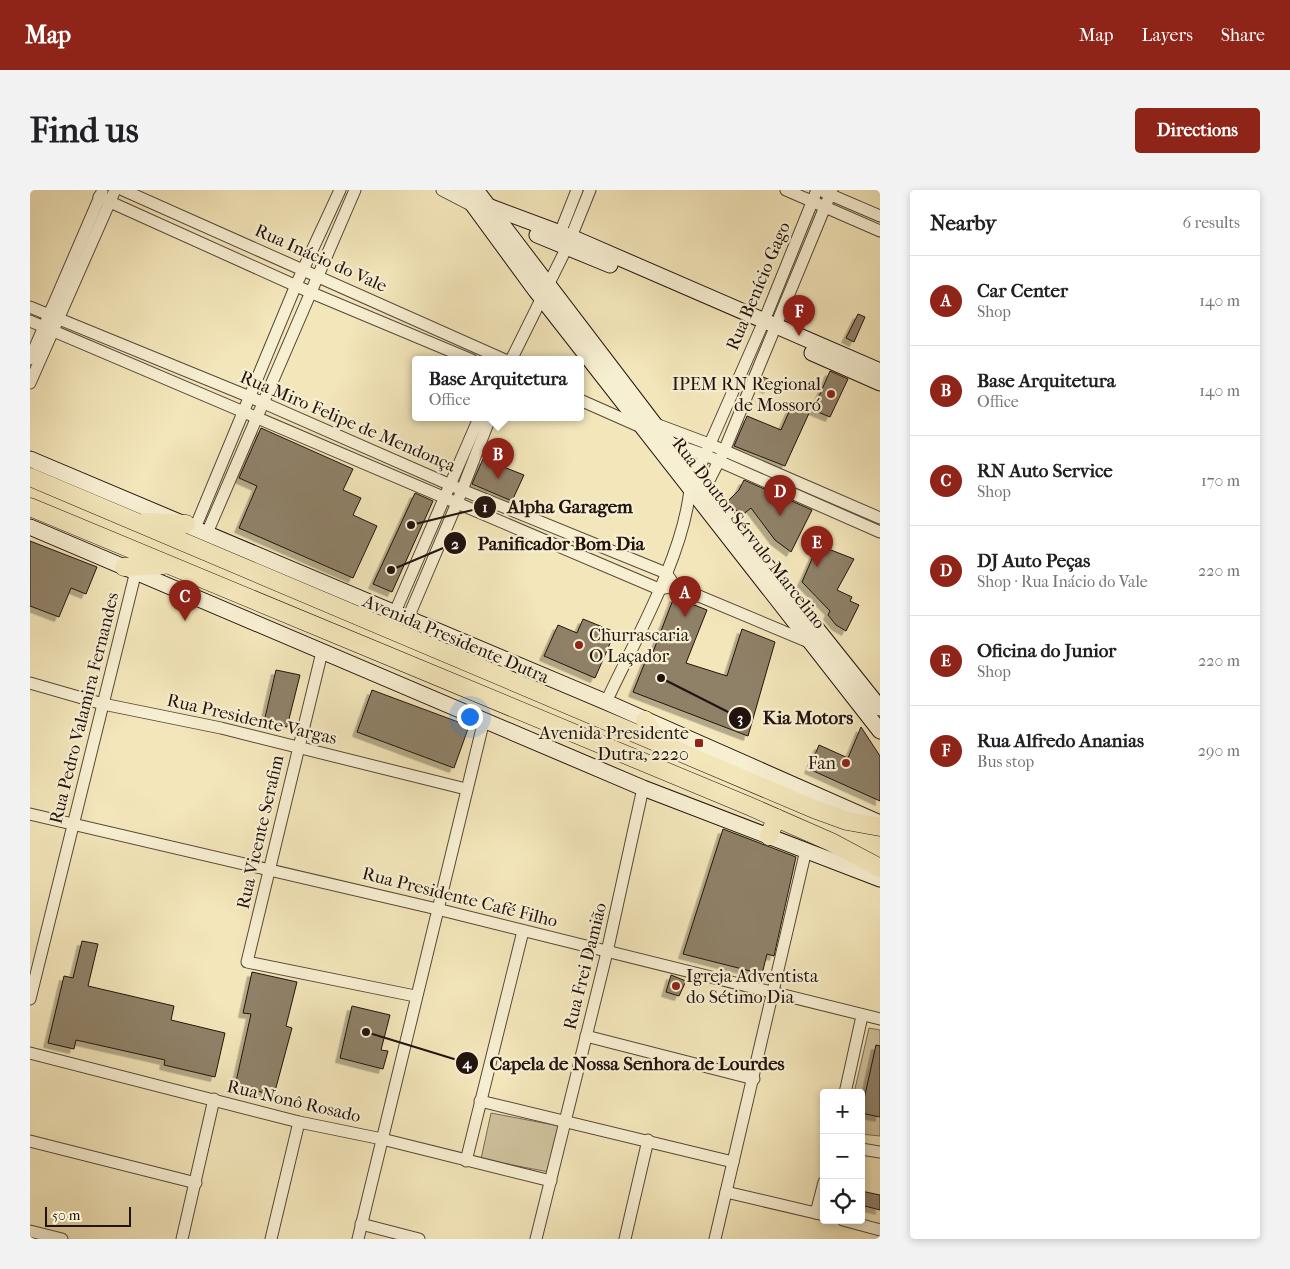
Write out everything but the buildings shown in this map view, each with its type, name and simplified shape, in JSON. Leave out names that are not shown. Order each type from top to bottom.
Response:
[{"type":"main road","name":"Avenida Presidente Dutra","points":[[30,477],[814,810],[847,821],[880,827]]},
{"type":"main road","points":[[30,507],[776,818],[831,842],[880,868]]},
{"type":"main road","points":[[134,521],[196,529]]},
{"type":"main road","points":[[130,569],[169,564]]},
{"type":"main road","points":[[645,720],[659,744]]},
{"type":"main road","points":[[769,836],[776,818]]},
{"type":"street","points":[[30,359],[53,317],[104,196],[115,190]]},
{"type":"street","name":"Rua Inácio do Vale","points":[[123,190],[496,356]]},
{"type":"street","points":[[196,529],[296,285],[340,190]]},
{"type":"street","points":[[196,529],[264,404],[355,190]]},
{"type":"street","points":[[442,190],[475,201],[566,239],[769,328],[880,371]]},
{"type":"street","points":[[566,239],[577,190]]},
{"type":"street","points":[[507,356],[542,291],[590,190]]},
{"type":"street","points":[[786,190],[880,231]]},
{"type":"street","points":[[825,191],[880,216]]},
{"type":"street","name":"Rua Benício Gago","points":[[696,492],[722,456],[769,328],[812,201],[825,191]]},
{"type":"street","name":"Rua Benício Gago","points":[[606,702],[666,573],[696,492],[707,449],[769,328],[825,207],[825,191]]},
{"type":"street","name":"Rua Inácio do Vale","points":[[104,196],[312,293],[462,356]]},
{"type":"street","name":"Rua Doutor Sérvulo Marcelino","points":[[475,201],[542,291],[648,425],[696,492],[880,730]]},
{"type":"street","name":"Rua Doutor Sérvulo Marcelino","points":[[475,201],[542,291]]},
{"type":"street","name":"Rua Miro Felipe de Mendonça","points":[[30,307],[250,397],[462,490],[666,573]]},
{"type":"street","name":"Rua Miro Felipe de Mendonça","points":[[30,321],[659,588]]},
{"type":"street","points":[[769,328],[880,383]]},
{"type":"street","points":[[30,383],[47,329]]},
{"type":"street","points":[[276,333],[292,340]]},
{"type":"street","points":[[584,401],[707,449],[880,532]]},
{"type":"street","points":[[401,615],[457,503],[479,433],[479,421]]},
{"type":"street","points":[[401,615],[451,485],[479,433],[488,421]]},
{"type":"street","name":"Rua Doutor Sérvulo Marcelino","points":[[648,425],[668,442],[696,492],[880,708]]},
{"type":"street","points":[[668,442],[707,449]]},
{"type":"street","points":[[722,456],[880,518]]},
{"type":"street","name":"Avenida Presidente Dutra","points":[[30,459],[606,702],[880,823]]},
{"type":"street","points":[[30,527],[643,788],[880,879]]},
{"type":"street","points":[[586,556],[592,542]]},
{"type":"street","name":"Rua Pedro Valamira Fernandes","points":[[30,996],[103,704],[130,569]]},
{"type":"street","points":[[666,573],[675,586]]},
{"type":"street","points":[[659,588],[675,586],[813,644]]},
{"type":"street","name":"Rua Vicente Serafim","points":[[322,652],[247,962],[416,996]]},
{"type":"street","name":"Rua Presidente Vargas","points":[[30,683],[103,704],[221,728],[466,789]]},
{"type":"street","points":[[358,1239],[484,720]]},
{"type":"street","name":"Rua Frei Damião","points":[[536,1239],[607,952],[643,788]]},
{"type":"street","name":"Rua Presidente Café Filho","points":[[30,814],[73,826],[269,869],[437,909],[880,1020]]},
{"type":"street","points":[[715,1239],[754,1079],[806,850]]},
{"type":"street","points":[[466,1161],[523,931]]},
{"type":"street","points":[[846,1089],[862,1016]]},
{"type":"street","points":[[586,1036],[754,1079]]},
{"type":"street","name":"Rua Nonô Rosado","points":[[30,1054],[299,1122],[382,1139],[551,1182]]},
{"type":"street","points":[[182,1239],[214,1099]]},
{"type":"street","points":[[480,1101],[566,1120],[733,1162]]},
{"type":"street","points":[[271,1239],[299,1122]]},
{"type":"street","points":[[625,1239],[648,1140]]},
{"type":"street","points":[[30,1141],[196,1182]]},
{"type":"street","points":[[865,1150],[880,1152]]},
{"type":"street","points":[[726,1192],[820,1214]]},
{"type":"street","points":[[361,1224],[419,1239]]},
{"type":"street","points":[[858,1224],[880,1230]]},
{"type":"street","points":[[30,1231],[62,1239]]},
{"type":"shaded area","points":[[869,1028],[880,1030],[880,1136],[865,1134],[865,1089],[855,1089]]},
{"type":"shaded area","points":[[491,1113],[559,1126],[549,1172],[481,1159]]},
{"type":"place","name":"Rua Alfredo Ananias","points":[[799,336]]},
{"type":"place","name":"IPEM RN Regional de Mossoró","points":[[831,394]]},
{"type":"place","name":"Base Arquitetura","points":[[498,479]]},
{"type":"place","name":"DJ Auto Peças","points":[[780,516]]},
{"type":"place","name":"Alpha Garagem","points":[[411,525]]},
{"type":"place","name":"Oficina do Junior","points":[[817,567]]},
{"type":"place","name":"Panificador Bom Dia","points":[[391,570]]},
{"type":"place","name":"Car Center","points":[[685,617]]},
{"type":"place","name":"RN Auto Service","points":[[185,621]]},
{"type":"place","name":"Churrascaria O Laçador","points":[[579,645]]},
{"type":"place","name":"Kia Motors","points":[[661,678]]},
{"type":"place","name":"Avenida Presidente Dutra, 2220","points":[[699,743]]},
{"type":"place","name":"Fan","points":[[846,763]]},
{"type":"place","name":"Igreja Adventista do Sétimo Dia","points":[[676,986]]},
{"type":"place","name":"Capela de Nossa Senhora de Lourdes","points":[[366,1032]]}]
